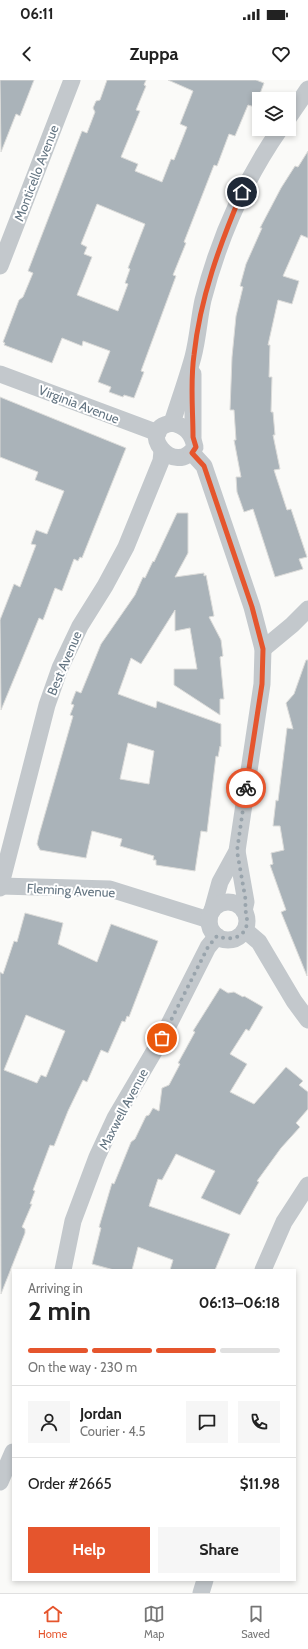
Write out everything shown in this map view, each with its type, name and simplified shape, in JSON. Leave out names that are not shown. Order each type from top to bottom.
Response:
[{"type":"street","name":"Monticello Avenue","points":[[0,266],[72,80]]},
{"type":"street","points":[[296,107],[308,89]]},
{"type":"street","points":[[172,423],[193,356],[203,300],[223,237],[242,192],[258,162],[275,136]]},
{"type":"street","points":[[193,356],[192,445],[182,457],[162,451],[158,446],[158,433],[162,427],[172,423],[182,426],[192,445],[204,466],[252,607],[263,649],[262,684],[237,851],[246,902],[244,911],[247,920],[245,930],[235,939],[226,940],[217,936],[211,928],[211,915],[220,882],[237,851]]},
{"type":"street","name":"Virginia Avenue","points":[[0,374],[158,433]]},
{"type":"street","name":"Best Avenue","points":[[0,887],[47,705],[60,668],[80,626],[106,586],[126,547],[161,461],[162,451]]},
{"type":"street","points":[[263,649],[292,625],[308,609]]},
{"type":"street","name":"Fleming Avenue","points":[[0,887],[110,889],[211,915]]},
{"type":"street","points":[[211,915],[223,903],[233,902],[244,911]]},
{"type":"street","points":[[245,930],[259,942],[294,1001],[308,1020]]},
{"type":"street","name":"Maxwell Avenue","points":[[63,1269],[73,1221],[97,1157],[115,1118],[162,1038],[208,947],[217,936]]},
{"type":"street","points":[[263,1269],[284,1222],[308,1184]]},
{"type":"street","points":[[0,1482],[12,1454]]},
{"type":"street","points":[[201,1593],[205,1581]]},
{"type":"building","points":[[0,80],[34,80],[20,116],[16,114],[1,152]]},
{"type":"building","points":[[107,80],[146,80],[144,85],[146,86],[136,110],[140,111],[121,157],[138,164],[135,171],[162,182],[171,159],[174,160],[187,127],[180,124],[193,91],[168,80],[256,80],[264,83],[261,92],[252,92],[252,106],[248,105],[235,136],[229,134],[217,166],[214,165],[184,242],[186,243],[173,275],[176,276],[141,371],[144,372],[134,398],[124,395],[123,397],[109,392],[111,387],[98,382],[110,351],[83,341],[82,346],[62,338],[52,363],[4,345],[5,343],[3,342],[19,300],[23,297],[33,273],[28,271],[82,131],[87,133],[95,112],[93,108],[96,101],[100,100]],"holes":[[[97,204],[145,224],[128,268],[130,269],[125,283],[128,284],[118,311],[77,295],[92,257],[84,254],[87,247],[81,244]]]},
{"type":"building","points":[[308,151],[308,238],[301,235],[283,276],[299,281],[292,304],[278,300],[268,345],[270,345],[269,377],[272,377],[271,412],[273,412],[275,435],[273,435],[280,469],[274,470],[287,510],[291,509],[307,557],[299,559],[303,569],[275,577],[253,509],[244,512],[237,492],[236,477],[241,477],[234,440],[236,440],[234,410],[230,410],[232,357],[236,316],[243,287],[240,286],[246,264],[262,228],[260,228],[281,188],[295,166],[298,167]]},
{"type":"building","points":[[0,397],[126,448],[82,558],[80,557],[78,561],[74,559],[62,591],[55,588],[43,620],[39,618],[1,710],[0,620],[14,584],[20,587],[36,545],[31,544],[36,530],[47,534],[64,491],[35,480],[38,472],[0,457]]},
{"type":"building","points":[[177,513],[188,513],[188,553],[175,577],[204,573],[204,576],[206,575],[214,616],[209,617],[221,640],[223,656],[220,657],[224,699],[220,699],[220,715],[174,685],[174,669],[197,669],[190,628],[175,631],[175,610],[141,664],[131,658],[118,694],[156,708],[157,701],[221,724],[221,747],[220,746],[218,757],[216,756],[207,832],[201,831],[195,871],[156,865],[156,860],[153,860],[154,856],[120,846],[122,839],[92,831],[86,858],[40,850],[37,844],[73,716],[70,715],[74,705],[71,704],[76,691],[81,693],[101,644],[135,595],[143,577],[145,578],[153,561],[154,562]],"holes":[[[128,743],[154,751],[149,784],[120,779]]]},
{"type":"building","points":[[306,660],[308,660],[307,976],[281,912],[286,910],[270,865],[273,864],[271,853],[284,850],[280,826],[273,826],[276,800],[278,801],[287,728],[293,729],[286,703],[294,694]]},
{"type":"building","points":[[25,913],[63,923],[58,944],[97,962],[111,924],[158,941],[129,1017],[127,1016],[125,1022],[122,1021],[108,1053],[101,1050],[87,1082],[83,1080],[68,1111],[54,1146],[50,1145],[33,1190],[35,1191],[30,1204],[32,1204],[22,1227],[25,1229],[25,1233],[1,1294],[0,972],[3,974],[14,941],[17,942]],"holes":[[[26,1015],[65,1031],[46,1077],[41,1075],[37,1083],[4,1070]]]},
{"type":"building","points":[[220,988],[228,993],[234,992],[243,997],[244,996],[263,1007],[249,1031],[246,1029],[230,1054],[247,1064],[230,1092],[254,1104],[286,1067],[303,1081],[299,1085],[308,1092],[308,1109],[296,1123],[300,1127],[281,1148],[257,1181],[259,1182],[240,1215],[201,1198],[215,1171],[176,1154],[162,1180],[158,1179],[149,1206],[230,1234],[215,1269],[170,1269],[173,1260],[138,1247],[132,1269],[110,1269],[92,1264],[101,1228],[99,1227],[112,1183],[114,1184],[131,1142],[135,1139],[146,1116],[149,1115],[153,1108],[159,1111],[162,1088],[169,1085],[180,1064],[178,1063],[195,1032],[193,1031]]},
{"type":"way so far","points":[[162,1038],[208,947],[217,936],[226,940],[235,939],[242,934],[247,926],[246,914],[244,911],[246,902],[244,885],[237,851],[246,788]]},
{"type":"route","points":[[242,192],[223,237],[203,300],[193,356],[193,437],[196,447],[192,453],[204,466],[252,607],[263,649],[262,684],[246,788]]}]
